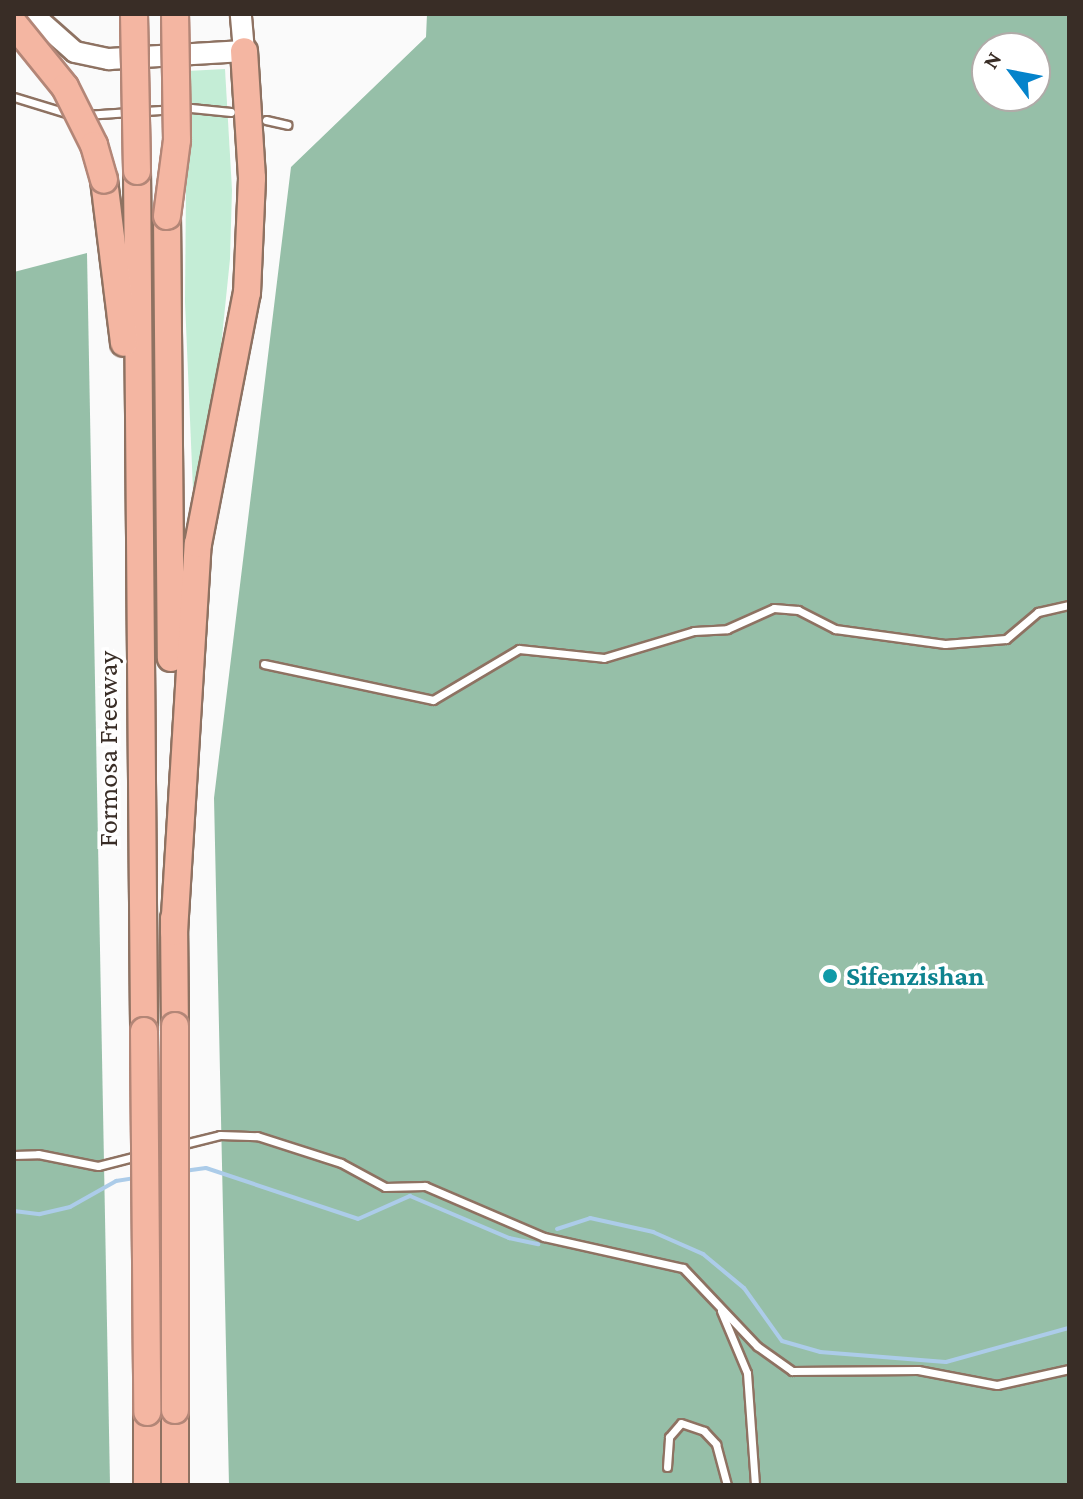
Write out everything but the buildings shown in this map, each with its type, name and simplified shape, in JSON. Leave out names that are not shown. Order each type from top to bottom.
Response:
[{"type":"highway","name":"Formosa Freeway","points":[[134,14],[141,493],[147,1485]]},
{"type":"highway","points":[[162,14],[167,216],[175,1026],[175,1485]]},
{"type":"highway","points":[[167,216],[177,140],[175,14]]},
{"type":"highway","points":[[31,19],[94,145],[104,180],[141,493]]},
{"type":"highway","points":[[174,932],[198,544],[247,293],[252,178],[244,51]]},
{"type":"main road","points":[[31,19],[75,52],[93,58],[244,51],[241,14]]},
{"type":"lane","points":[[14,97],[78,116],[191,108],[231,112]]},
{"type":"lane","points":[[266,120],[287,125]]},
{"type":"lane","points":[[264,664],[433,700],[519,649],[604,658],[694,631],[727,629],[774,608],[798,610],[835,629],[945,644],[1006,639],[1038,612],[1069,605]]},
{"type":"lane","points":[[14,1155],[38,1154],[98,1166],[220,1135],[257,1136],[341,1163],[385,1187],[425,1186],[544,1237],[683,1268],[757,1346],[792,1371],[918,1370],[997,1385],[1069,1369]]},
{"type":"lane","points":[[718,1306],[747,1373],[755,1485]]},
{"type":"lane","points":[[667,1467],[669,1437],[681,1423],[704,1431],[716,1444],[727,1485]]},
{"type":"green space","points":[[427,14],[1069,14],[1069,1485],[229,1485],[214,798],[291,167],[426,37]]},
{"type":"green space","points":[[225,69],[232,190],[230,259],[219,366],[193,490],[185,302],[187,71]]},
{"type":"green space","points":[[87,253],[110,1485],[14,1485],[14,272]]},
{"type":"waterway","points":[[184,1171],[206,1168],[358,1219],[410,1196],[509,1238],[538,1244]]},
{"type":"waterway","points":[[14,1211],[40,1214],[70,1207],[116,1181],[136,1178]]},
{"type":"waterway","points":[[557,1229],[590,1218],[653,1232],[703,1254],[744,1288],[782,1341],[820,1352],[946,1362],[1069,1328]]},
{"type":"place","name":"Sifenzishan","points":[[830,976]]}]
